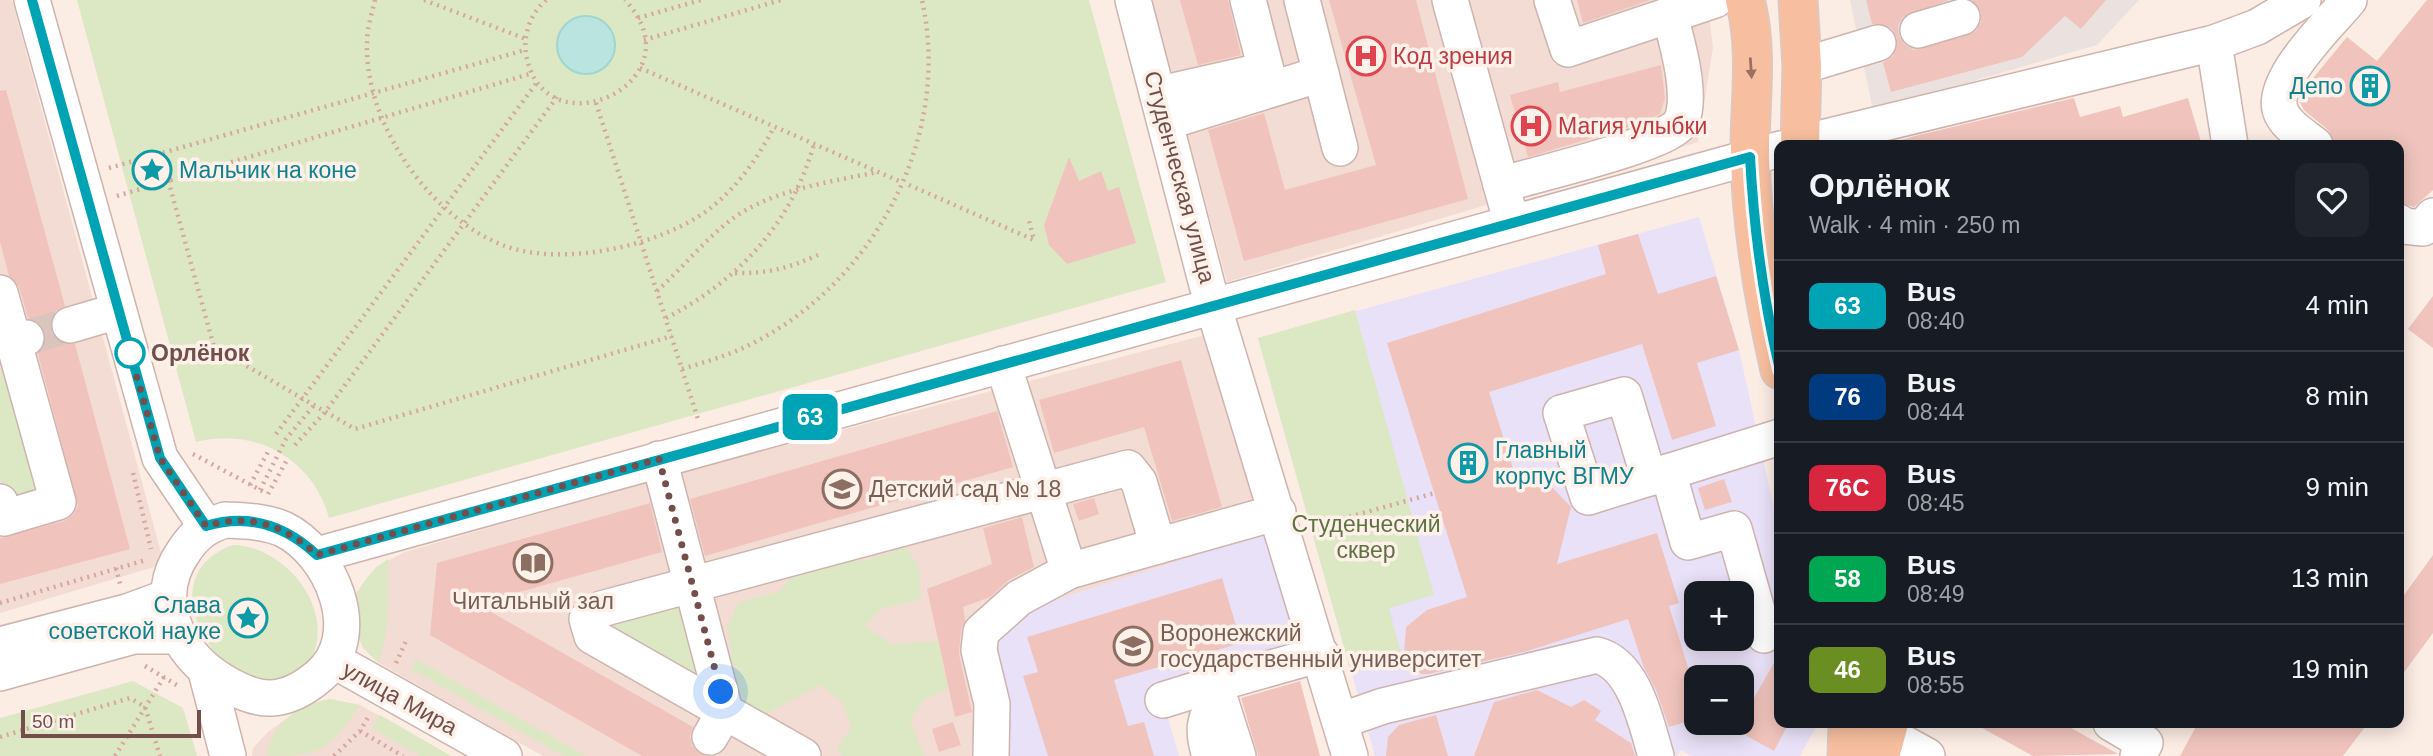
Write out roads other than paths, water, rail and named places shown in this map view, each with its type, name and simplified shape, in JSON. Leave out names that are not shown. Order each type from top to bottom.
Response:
[{"type":"main road","points":[[1745,0],[1754,98],[1779,140]]},
{"type":"main road","points":[[1786,140],[1802,66],[1798,0]]},
{"type":"main road","points":[[1774,179],[1755,238],[1763,298],[1774,345]]},
{"type":"main road","points":[[1847,756],[1848,728]]},
{"type":"street","points":[[32,0],[160,458],[206,526]]},
{"type":"street","name":"Студенческая улица","points":[[1133,0],[1207,285],[1350,756]]},
{"type":"street","points":[[1163,108],[1266,70],[1248,0]]},
{"type":"street","points":[[1302,0],[1340,148]]},
{"type":"street","points":[[1450,0],[1511,223]]},
{"type":"street","points":[[1552,0],[1569,49],[1677,9],[1715,0]]},
{"type":"street","points":[[1817,140],[2214,43],[2257,27],[2303,0]]},
{"type":"street","points":[[2309,140],[2282,116],[2278,101],[2283,80],[2349,0]]},
{"type":"street","points":[[1501,185],[1636,146],[1669,134],[1679,126],[1684,112],[1684,80],[1677,9]]},
{"type":"street","points":[[1918,30],[1962,17]]},
{"type":"street","points":[[1802,66],[1878,43]]},
{"type":"street","points":[[2214,43],[2230,140]]},
{"type":"street","points":[[1163,108],[1321,74]]},
{"type":"street","points":[[317,555],[1774,151]]},
{"type":"street","points":[[2404,226],[2423,228],[2433,216]]},
{"type":"street","points":[[0,293],[20,340],[58,502],[4,518],[0,502]]},
{"type":"street","points":[[70,325],[118,311]]},
{"type":"street","points":[[1003,363],[1069,571]]},
{"type":"street","points":[[1763,635],[1734,529],[1688,542],[1658,475],[1774,439]]},
{"type":"street","points":[[659,459],[692,587],[718,724]]},
{"type":"street","points":[[803,756],[718,724],[592,636],[587,619],[601,609],[692,587],[1128,468],[1139,482],[1158,546]]},
{"type":"street","points":[[198,682],[270,699],[305,687],[333,660],[340,642],[338,598],[317,555],[301,540],[265,523],[225,520],[206,526],[179,558],[171,575],[168,609],[178,636],[229,756]]},
{"type":"street","points":[[991,756],[992,704],[979,650],[981,632],[1019,598],[1069,571],[1158,546],[1281,523]]},
{"type":"street","points":[[0,645],[127,612],[168,597]]},
{"type":"street","points":[[0,673],[134,636],[178,636]]},
{"type":"street","points":[[1163,700],[1217,691],[1321,654]]},
{"type":"street","points":[[1340,721],[1396,703],[1597,655],[1608,658],[1622,670],[1652,736],[1656,756]]},
{"type":"street","name":"улица Мира","points":[[333,660],[504,756]]},
{"type":"street","points":[[1210,756],[1202,733],[1217,691]]},
{"type":"street","points":[[1217,691],[1238,756]]},
{"type":"street","points":[[2120,728],[2145,743],[2138,756]]},
{"type":"street","points":[[1885,738],[1927,756]]},
{"type":"water","points":[[586,16],[597,18],[610,29],[615,45],[613,56],[602,69],[586,74],[575,72],[562,61],[557,45],[559,34],[570,21]]},
{"type":"tunnel","points":[[26,338],[70,325]]},
{"type":"place","name":"Код зрения","points":[[1366,56]]},
{"type":"place","name":"Депо","points":[[2370,86]]},
{"type":"place","name":"Магия улыбки","points":[[1531,126]]},
{"type":"place","name":"Мальчик на коне","points":[[152,170]]},
{"type":"place","name":"Орлёнок","points":[[130,353]]},
{"type":"place","name":"Главный корпус ВГМУ","points":[[1468,463]]},
{"type":"place","name":"Детский сад № 18","points":[[842,489]]},
{"type":"place","name":"Читальный зал","points":[[533,563]]},
{"type":"place","name":"Слава советской науке","points":[[248,618]]},
{"type":"place","name":"Воронежский государственный университет","points":[[1133,646]]},
{"type":"park label","name":"Студенческий сквер","points":[[1366,537]]}]
